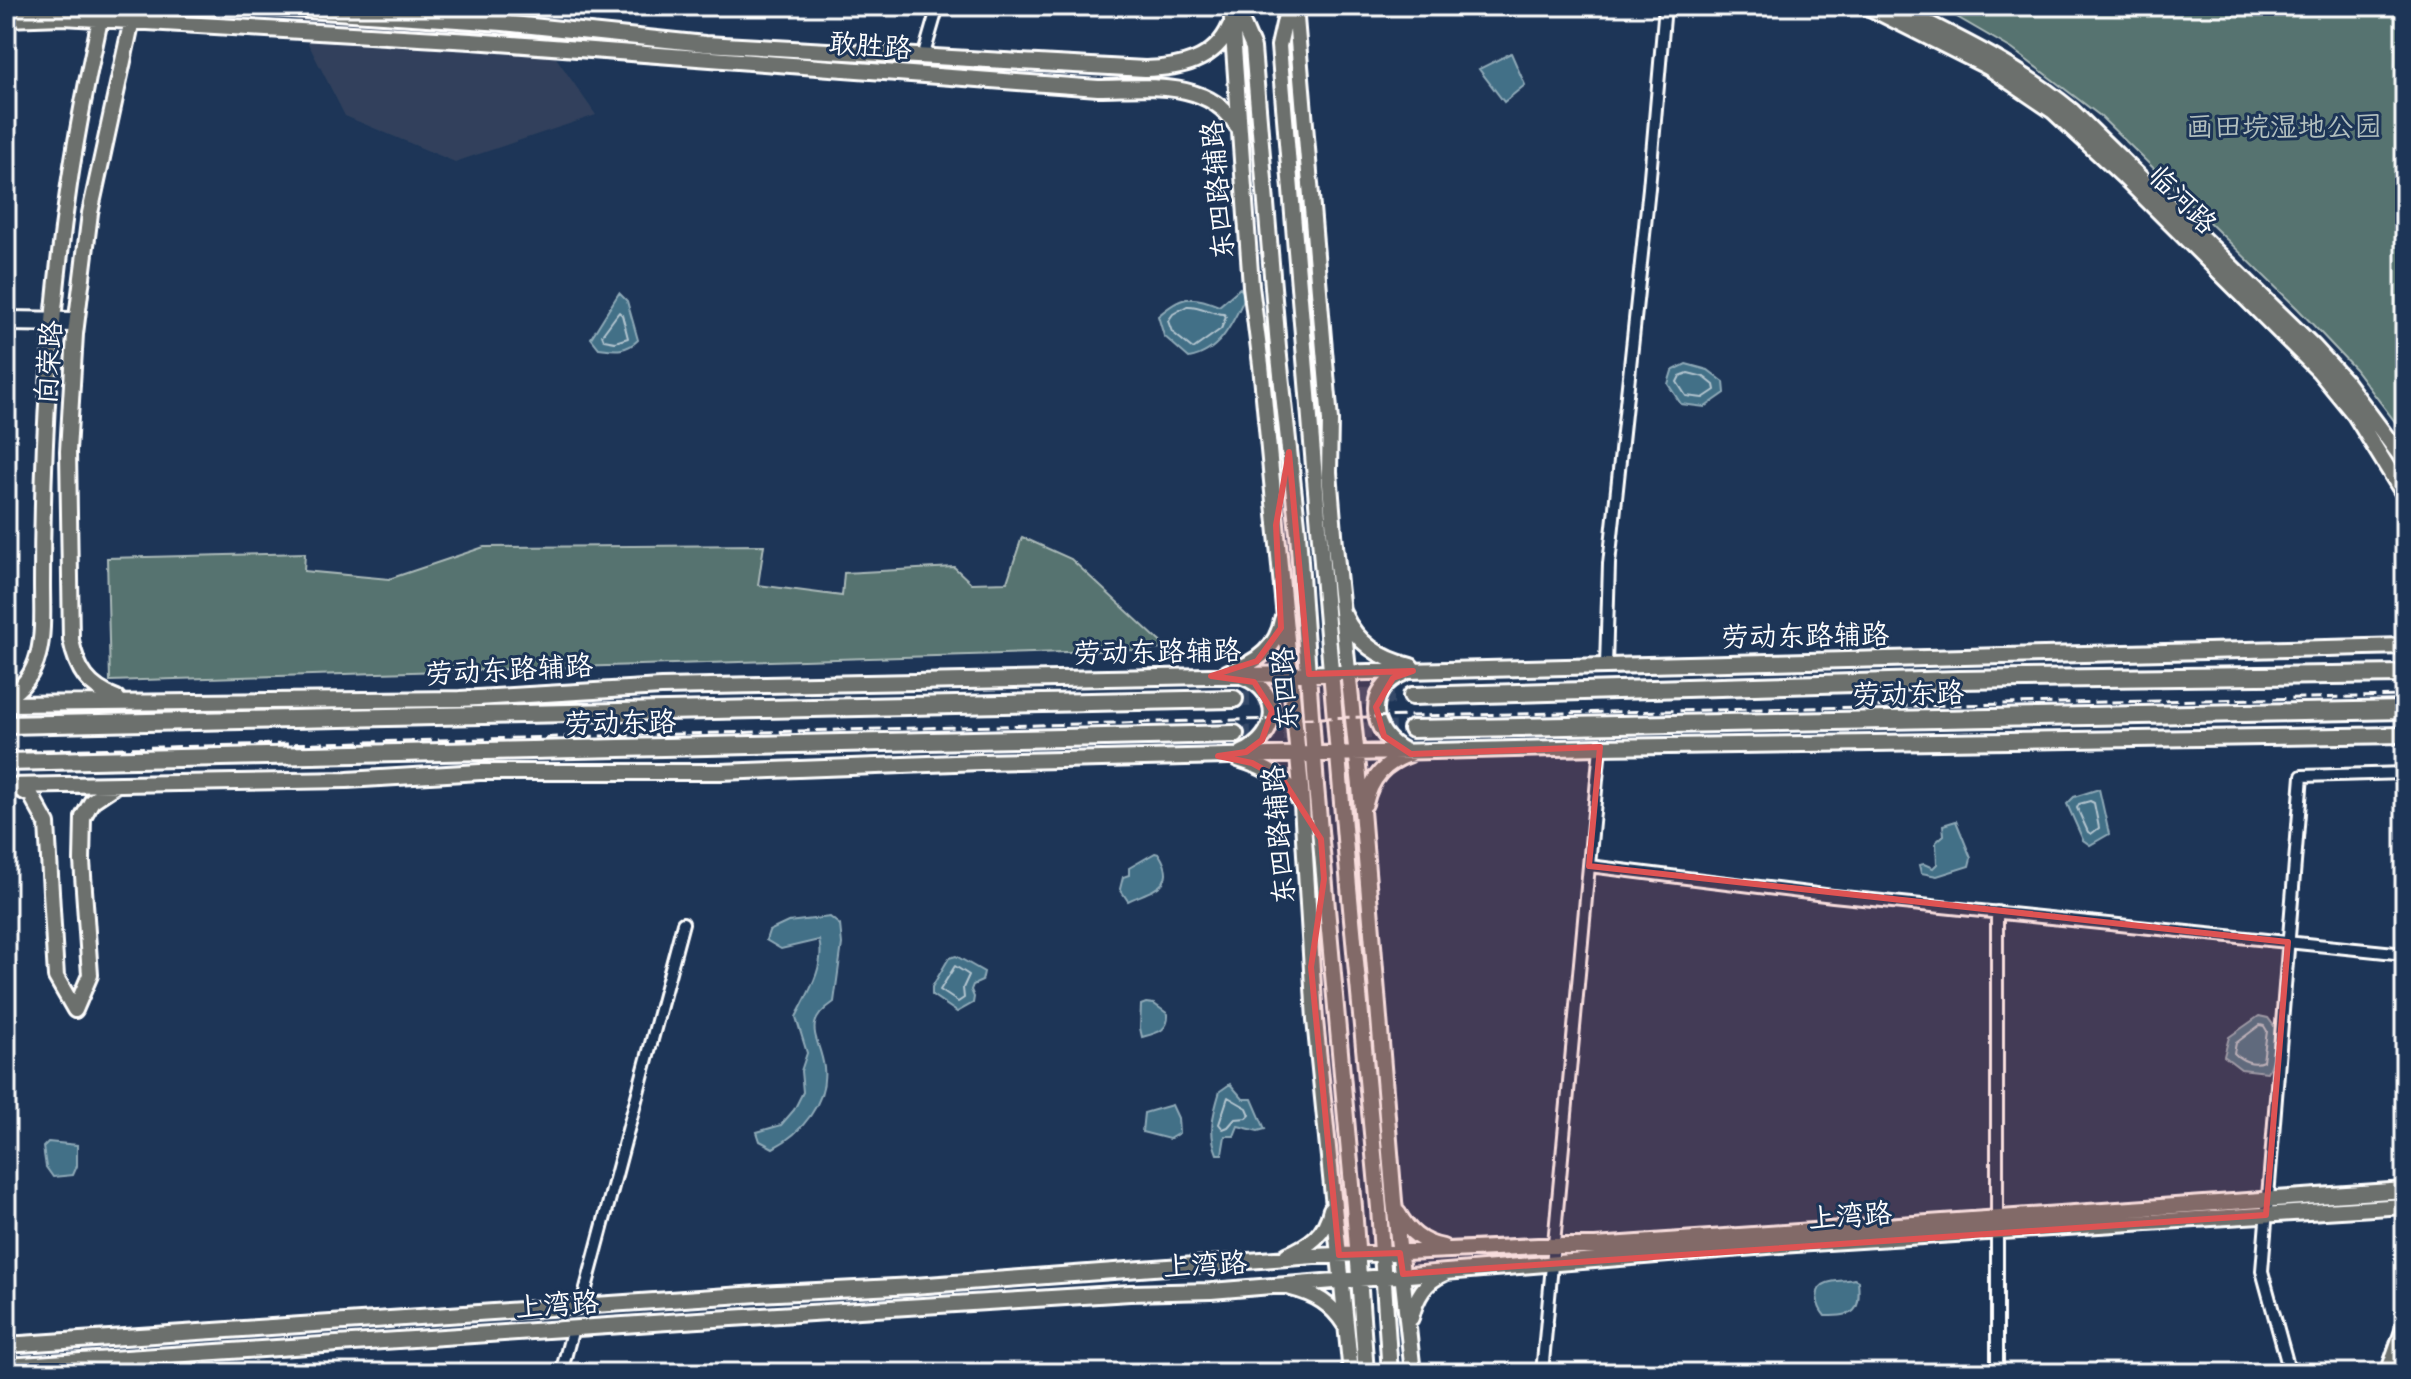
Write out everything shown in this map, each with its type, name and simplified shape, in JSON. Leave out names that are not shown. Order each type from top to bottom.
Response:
[{"type":"highway","name":"劳动东路","points":[[1412,696],[1957,680],[2405,674]]},
{"type":"highway","name":"劳动东路","points":[[6,725],[1234,699]]},
{"type":"highway","name":"劳动东路","points":[[1412,729],[2405,710]]},
{"type":"highway","name":"劳动东路","points":[[6,762],[1235,734]]},
{"type":"main road","name":"敢胜路","points":[[245,6],[503,23],[705,44],[1161,69],[1188,64],[1207,54],[1225,37],[1232,22]]},
{"type":"main road","name":"东四路辅路","points":[[1233,6],[1238,127],[1298,754],[1311,953],[1347,1328]]},
{"type":"main road","name":"东四路","points":[[1233,6],[1253,48],[1358,1255],[1361,1372]]},
{"type":"main road","name":"东四路","points":[[1288,6],[1279,46],[1328,619],[1340,673],[1338,753],[1375,1160],[1390,1373]]},
{"type":"main road","points":[[1295,6],[1329,440],[1340,606],[1340,673],[1356,753],[1363,820],[1395,1208],[1413,1373]]},
{"type":"main road","name":"临河路","points":[[1866,6],[1988,67],[2053,111],[2125,178],[2319,371],[2355,415],[2405,496]]},
{"type":"main road","name":"临河路","points":[[1893,6],[1997,58],[2072,111],[2314,347],[2345,381],[2405,462]]},
{"type":"main road","name":"敢胜路","points":[[6,19],[102,12],[1098,88],[1185,90],[1214,101],[1238,127]]},
{"type":"main road","name":"向荣路","points":[[6,701],[32,675],[42,639],[42,531],[55,321],[69,185],[102,12]]},
{"type":"main road","name":"向荣路","points":[[125,701],[106,694],[86,680],[74,656],[71,640],[68,451],[77,322],[90,213],[133,14]]},
{"type":"main road","points":[[1319,509],[1329,440]]},
{"type":"main road","points":[[1276,525],[1289,452]]},
{"type":"main road","points":[[1323,558],[1340,606],[1356,634],[1382,657],[1439,670]]},
{"type":"main road","points":[[1211,676],[1257,661],[1275,640],[1284,612]]},
{"type":"main road","points":[[1305,620],[1310,632],[1320,635],[1325,631],[1328,619]]},
{"type":"main road","name":"劳动东路辅路","points":[[6,701],[460,699],[661,687],[1237,676],[2405,646]]},
{"type":"main road","points":[[1406,751],[1384,736],[1378,727],[1376,707],[1382,691],[1393,678],[1413,671]]},
{"type":"main road","points":[[1234,755],[1255,746],[1266,736],[1272,711],[1260,687],[1237,676]]},
{"type":"main road","points":[[8,786],[347,780],[480,772],[720,772],[1406,751],[2405,735]]},
{"type":"main road","points":[[1363,820],[1368,790],[1379,772],[1397,759],[1425,751]]},
{"type":"main road","points":[[1218,756],[1245,761],[1268,770],[1292,789],[1322,850]]},
{"type":"main road","points":[[8,786],[31,795],[47,824],[56,977],[75,1010],[90,975],[83,817],[92,801],[117,785]]},
{"type":"main road","points":[[1311,953],[1324,879]]},
{"type":"main road","points":[[1369,1106],[1380,1022]]},
{"type":"main road","points":[[1375,1160],[1395,1208],[1414,1235],[1432,1245],[1463,1250]]},
{"type":"main road","name":"上湾路","points":[[2267,1208],[2405,1190]]},
{"type":"main road","points":[[1274,1259],[1299,1250],[1324,1230],[1329,1220],[1332,1193]]},
{"type":"main road","name":"上湾路","points":[[6,1345],[1339,1255],[1595,1246],[2267,1208],[2405,1206]]},
{"type":"main road","name":"上湾路","points":[[6,1366],[1275,1286],[1998,1225]]},
{"type":"main road","points":[[1409,1334],[1419,1293],[1433,1279],[1453,1270]]},
{"type":"main road","points":[[1275,1286],[1294,1288],[1332,1307],[1347,1328],[1361,1372]]},
{"type":"main road","points":[[2388,1373],[2405,1325]]},
{"type":"street","points":[[503,23],[509,6]]},
{"type":"street","points":[[924,54],[938,6]]},
{"type":"street","points":[[1606,666],[1609,564],[1665,6]]},
{"type":"street","points":[[6,317],[77,322]]},
{"type":"street","points":[[6,325],[55,321]]},
{"type":"street","points":[[1542,1373],[1600,747]]},
{"type":"street","points":[[2290,1373],[2262,1271],[2302,776],[2405,773]]},
{"type":"street","points":[[1589,866],[1789,891],[2405,954]]},
{"type":"street","points":[[1997,912],[1997,1373]]},
{"type":"street","points":[[581,1307],[683,923]]},
{"type":"street","points":[[561,1373],[573,1328]]},
{"type":"highlighted area","points":[[1289,452],[1309,674],[1413,671],[1393,678],[1376,707],[1384,736],[1411,754],[1600,747],[1589,866],[2288,942],[2266,1215],[1403,1274],[1400,1253],[1339,1255],[1311,967],[1324,879],[1321,839],[1283,780],[1252,763],[1218,756],[1246,752],[1262,740],[1272,711],[1254,682],[1211,676],[1257,661],[1281,628],[1276,525]]},
{"type":"shaded area","points":[[289,6],[520,6],[596,115],[455,162],[345,116]]},
{"type":"green space","name":"画田垸湿地公园","points":[[1938,6],[2405,6],[2405,435],[2355,369],[2298,309],[2099,115],[2012,49]]},
{"type":"green space","points":[[1022,537],[1071,559],[1168,649],[110,681],[107,558],[305,553],[304,571],[389,579],[484,547],[764,545],[758,585],[842,596],[844,573],[954,567],[971,583],[1007,582]]},
{"type":"water","points":[[1511,53],[1525,85],[1504,102],[1479,69]]},
{"type":"water","points":[[1240,288],[1246,295],[1225,334],[1210,349],[1189,358],[1164,336],[1158,316],[1173,304],[1193,299],[1219,306]]},
{"type":"water","points":[[619,293],[627,301],[638,340],[625,348],[599,348],[591,338]]},
{"type":"water","points":[[1686,364],[1708,370],[1724,382],[1725,393],[1705,407],[1681,404],[1668,384],[1672,371]]},
{"type":"water","points":[[2099,789],[2109,834],[2090,845],[2083,840],[2067,804],[2074,797]]},
{"type":"water","points":[[1956,821],[1971,858],[1969,866],[1937,876],[1921,873],[1919,865],[1933,868],[1937,864],[1936,842],[1944,835],[1943,825]]},
{"type":"water","points":[[1155,853],[1159,854],[1165,865],[1164,880],[1160,886],[1128,901],[1120,889],[1123,877],[1129,875],[1129,868]]},
{"type":"water","points":[[830,917],[840,925],[842,944],[834,1002],[824,1010],[815,1025],[824,1068],[822,1093],[802,1126],[773,1148],[760,1141],[757,1132],[781,1125],[794,1110],[803,1092],[801,1071],[807,1053],[796,1017],[818,970],[820,950],[819,940],[781,949],[766,940],[769,931],[788,922]]},
{"type":"water","points":[[956,956],[984,972],[982,981],[973,985],[971,990],[973,1003],[957,1012],[932,995],[932,987],[949,958]]},
{"type":"water","points":[[1154,1004],[1168,1014],[1168,1020],[1161,1030],[1142,1037],[1141,1005]]},
{"type":"water","points":[[2259,1016],[2268,1018],[2277,1030],[2267,1072],[2241,1069],[2224,1056],[2229,1037]]},
{"type":"water","points":[[1230,1084],[1243,1099],[1252,1099],[1265,1129],[1258,1131],[1238,1126],[1234,1136],[1225,1136],[1222,1154],[1217,1154],[1212,1130],[1214,1115],[1220,1091]]},
{"type":"water","points":[[1172,1105],[1178,1118],[1179,1133],[1169,1139],[1142,1132],[1144,1113]]},
{"type":"water","points":[[48,1142],[77,1145],[77,1166],[73,1175],[53,1177],[46,1167],[43,1147]]},
{"type":"water","points":[[1854,1279],[1858,1281],[1859,1292],[1854,1310],[1843,1315],[1825,1316],[1818,1303],[1822,1285]]},
{"type":"tunnel","points":[[1234,699],[1412,696]]},
{"type":"tunnel","points":[[1235,734],[1412,729]]},
{"type":"railway","points":[[6,751],[1316,718],[2405,696]]}]
